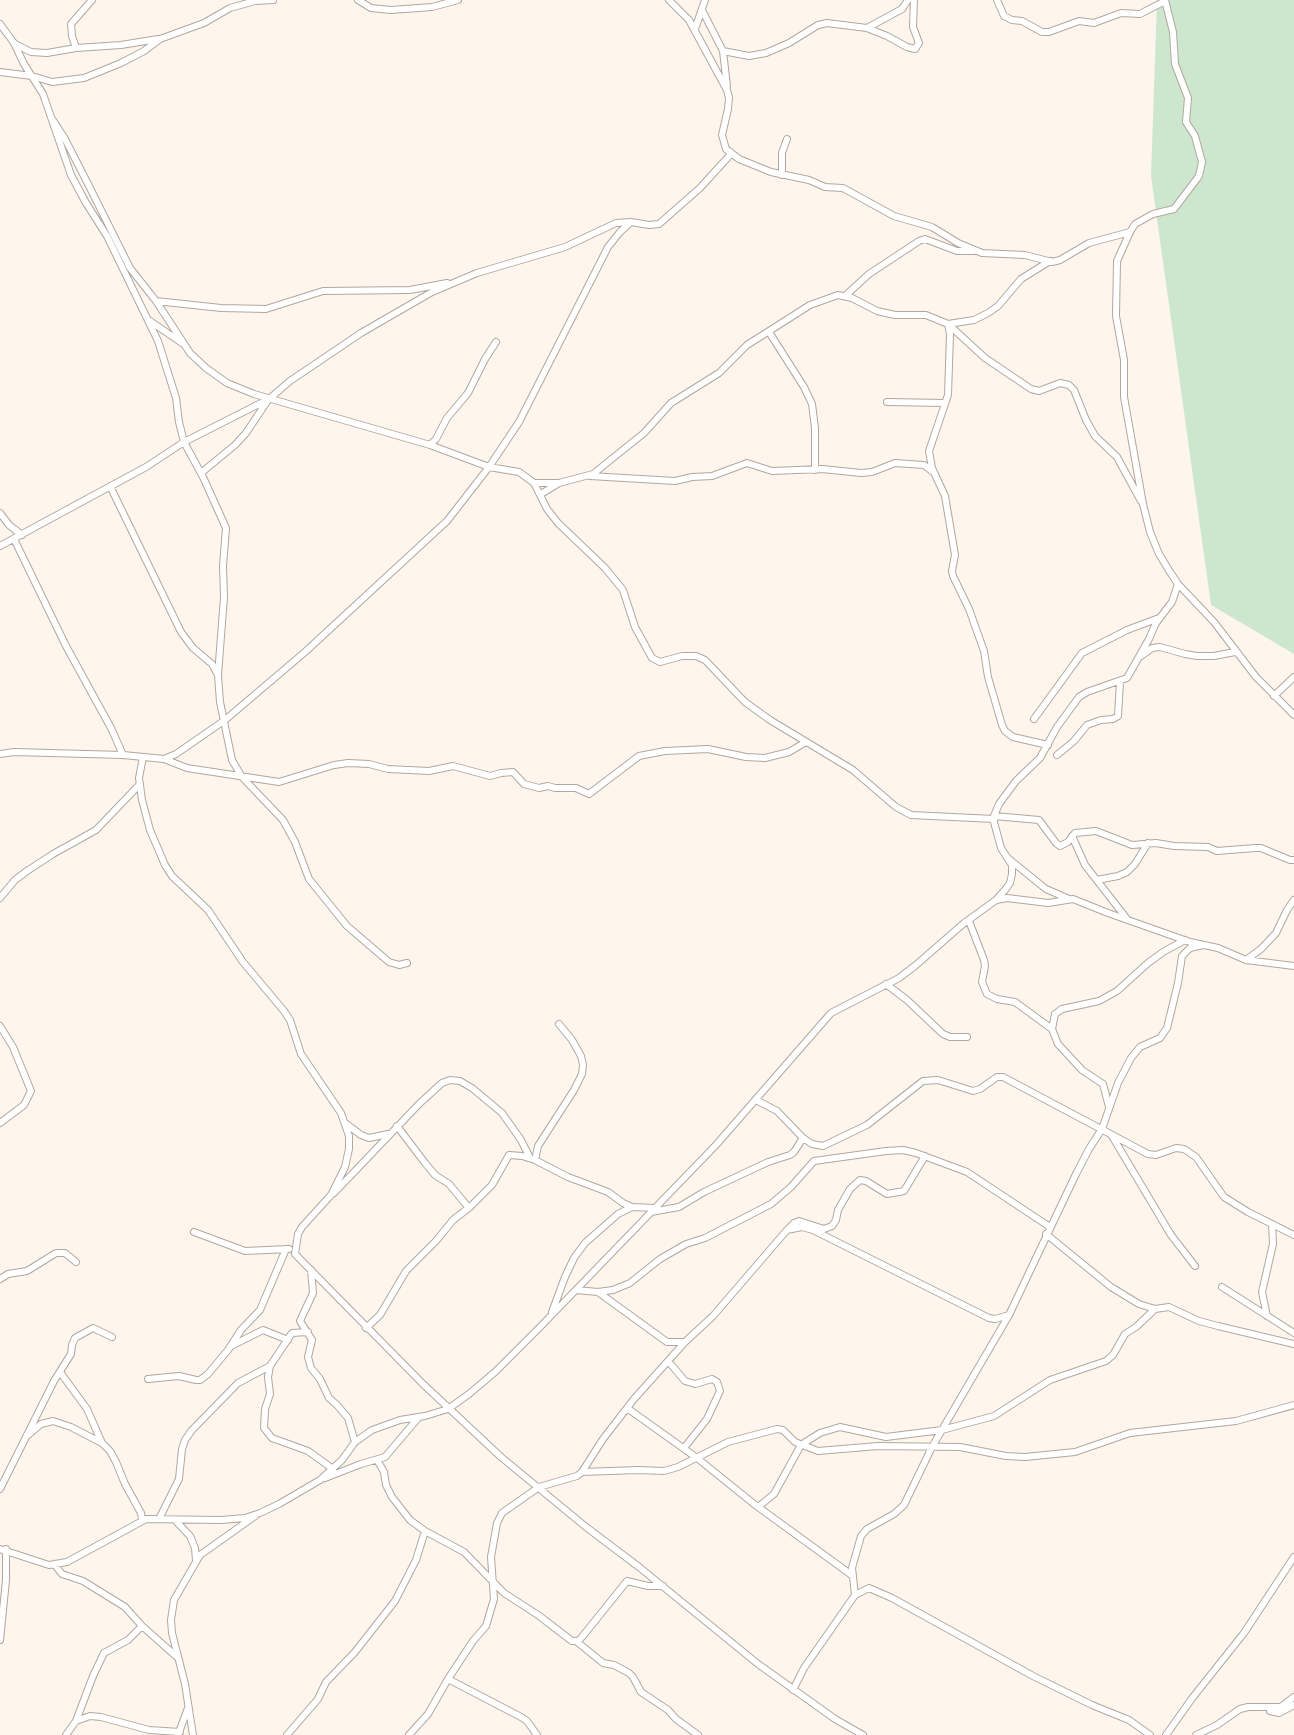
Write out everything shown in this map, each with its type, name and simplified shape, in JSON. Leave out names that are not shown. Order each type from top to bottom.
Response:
[{"type":"street","points":[[76,48],[72,36],[72,24],[92,0]]},
{"type":"street","points":[[14,43],[24,49],[38,53],[76,48],[101,47],[160,39],[204,23],[242,3],[273,0]]},
{"type":"street","points":[[358,0],[371,8],[391,10],[432,7],[458,0]]},
{"type":"street","points":[[669,0],[689,20],[695,29],[727,90]]},
{"type":"street","points":[[695,29],[705,0]]},
{"type":"street","points":[[867,28],[902,9],[908,0]]},
{"type":"street","points":[[723,51],[741,56],[762,54],[789,43],[823,23],[867,28],[907,47],[915,48],[919,43],[913,27],[914,0]]},
{"type":"street","points":[[996,0],[1004,16],[1012,20],[1022,21],[1042,32],[1049,32],[1079,21],[1094,23],[1120,13],[1140,14],[1165,0],[1173,32],[1175,64],[1188,98],[1186,122],[1195,136],[1202,162],[1200,173],[1174,209],[1153,214],[1141,219],[1130,232],[1117,261],[1116,316],[1124,360],[1124,397],[1130,419],[1143,504],[1146,520],[1159,554],[1178,584],[1214,622],[1235,652],[1274,696],[1294,715]]},
{"type":"street","points":[[702,10],[723,51],[729,98],[722,135],[724,145],[731,154],[756,167],[782,175],[809,180],[825,187],[843,188],[894,216],[932,227],[975,251]]},
{"type":"street","points":[[0,24],[14,43],[43,94],[52,120],[55,135],[71,175],[86,204],[107,236],[158,341],[175,392],[179,422],[184,442],[201,473],[226,528],[223,566],[224,597],[218,676],[220,702],[225,720],[231,758],[242,777],[283,820],[295,842],[309,879],[347,926],[389,962],[396,965],[407,963]]},
{"type":"street","points":[[0,72],[32,76],[58,82],[84,78],[135,57],[160,39]]},
{"type":"street","points":[[52,120],[65,139],[126,263],[156,301],[196,360],[227,383],[268,398],[430,445],[489,467],[517,471],[534,483],[541,494],[547,509],[558,523],[605,568],[623,590],[635,627],[652,658],[660,662],[682,656],[696,656],[705,660],[745,702],[806,742],[853,770],[896,806],[911,815],[1039,820],[1058,845],[1066,843],[1075,833],[1096,831],[1132,845],[1148,843],[1208,848],[1217,851],[1261,848],[1274,855],[1294,860]]},
{"type":"street","points":[[782,175],[782,153],[787,139]]},
{"type":"street","points":[[0,546],[146,467],[184,442],[268,398],[290,381],[367,329],[405,307],[477,273],[565,247],[616,223],[631,222],[649,225],[659,224],[700,188],[731,154]]},
{"type":"street","points":[[164,759],[176,754],[225,720],[305,652],[360,600],[417,550],[455,512],[489,467],[519,422],[608,247],[620,232],[631,222]]},
{"type":"street","points":[[845,296],[869,274],[919,241],[926,239],[957,251],[1025,255],[1050,261],[1060,260],[1089,243],[1130,232]]},
{"type":"street","points":[[948,324],[974,320],[988,313],[998,306],[1021,280],[1050,261]]},
{"type":"street","points":[[156,301],[213,307],[266,309],[323,291],[410,290],[457,282]]},
{"type":"street","points":[[590,476],[644,433],[671,403],[716,375],[743,349],[810,305],[835,296],[845,296],[877,311],[895,315],[926,315],[948,324],[985,358],[1031,389],[1039,391],[1060,383],[1066,384],[1072,388],[1092,430],[1099,441],[1117,457],[1143,504]]},
{"type":"street","points":[[149,321],[184,344]]},
{"type":"street","points":[[948,324],[950,334],[949,388],[929,451],[934,472],[945,496],[955,555],[952,571],[953,576],[968,608],[984,651],[988,677],[1005,731],[1013,738],[1048,745]]},
{"type":"street","points":[[769,332],[804,387],[812,404],[815,428],[816,470]]},
{"type":"street","points":[[430,445],[436,439],[447,418],[468,393],[485,359],[496,342]]},
{"type":"street","points":[[201,473],[235,445],[246,433],[268,398]]},
{"type":"street","points":[[887,402],[945,403]]},
{"type":"street","points":[[534,483],[559,483],[590,476],[675,481],[692,477],[712,476],[747,463],[772,471],[827,469],[851,473],[872,472],[895,463],[924,465],[934,472]]},
{"type":"street","points":[[541,494],[559,483]]},
{"type":"street","points":[[110,486],[181,632],[190,644],[212,664],[218,676]]},
{"type":"street","points":[[0,513],[9,525],[22,535]]},
{"type":"street","points":[[14,539],[66,646],[111,728],[123,755]]},
{"type":"street","points":[[320,1480],[333,1468],[355,1442],[372,1430],[400,1420],[419,1417],[448,1409],[469,1394],[495,1372],[716,1145],[832,1013],[886,984],[916,965],[963,924],[996,900],[1010,882],[1012,865],[1001,848],[994,818],[999,804],[1016,781],[1040,758],[1057,727],[1079,697],[1101,687],[1120,682],[1127,678],[1159,618],[1172,602],[1178,584]]},
{"type":"street","points":[[1034,718],[1082,653],[1127,630],[1159,618]]},
{"type":"street","points":[[1139,658],[1152,648],[1160,647],[1197,656],[1214,656],[1235,652]]},
{"type":"street","points":[[1274,696],[1294,677]]},
{"type":"street","points":[[1057,755],[1074,741],[1087,725],[1116,717],[1119,707],[1120,682]]},
{"type":"street","points":[[0,754],[14,752],[123,755],[164,759],[187,768],[258,780],[283,782],[309,772],[348,763],[369,764],[388,769],[428,771],[453,766],[490,776],[513,772],[524,784],[539,788],[548,786],[555,788],[576,788],[589,794],[639,756],[665,751],[708,749],[746,757],[765,758],[788,752],[806,742]]},
{"type":"street","points":[[143,757],[140,773],[142,800],[150,830],[165,865],[172,876],[208,910],[243,962],[284,1011],[304,1060],[341,1113],[349,1136],[348,1158],[331,1195]]},
{"type":"street","points":[[0,898],[16,880],[27,871],[53,854],[96,830],[140,784]]},
{"type":"street","points":[[1072,836],[1085,865],[1098,880],[1126,919]]},
{"type":"street","points":[[1098,880],[1118,876],[1127,872],[1135,864],[1148,843]]},
{"type":"street","points":[[1007,858],[1046,889],[1069,899],[1079,901],[1184,940],[1224,950],[1246,960],[1294,966]]},
{"type":"street","points":[[996,900],[1006,898],[1048,903],[1069,899]]},
{"type":"street","points":[[1246,960],[1261,949],[1276,933],[1287,910],[1294,900]]},
{"type":"street","points":[[969,921],[984,960],[985,966],[982,982],[988,994],[997,999],[1015,1002],[1052,1029]]},
{"type":"street","points":[[1110,1109],[1104,1086],[1079,1067],[1058,1044],[1052,1029],[1052,1022],[1055,1014],[1059,1010],[1099,1002],[1117,992],[1158,956],[1184,940]]},
{"type":"street","points":[[793,1690],[804,1668],[855,1595],[856,1590],[853,1576],[853,1564],[864,1532],[894,1514],[904,1505],[932,1447],[1009,1315],[1046,1234],[1089,1149],[1102,1129],[1118,1083],[1134,1052],[1140,1047],[1160,1038],[1167,1028],[1178,983],[1182,956],[1190,948],[1203,945]]},
{"type":"street","points":[[886,984],[907,1000],[943,1034],[950,1037],[967,1037]]},
{"type":"street","points":[[533,1159],[538,1146],[574,1090],[582,1074],[581,1056],[572,1040],[559,1024]]},
{"type":"street","points":[[0,1026],[13,1047],[31,1090],[28,1100],[24,1105],[0,1123]]},
{"type":"street","points":[[756,1100],[777,1111],[804,1138],[819,1146],[835,1141],[867,1125],[923,1081],[938,1080],[973,1091],[980,1089],[997,1077],[1009,1079],[1152,1155],[1159,1155],[1176,1148],[1184,1149],[1196,1157],[1224,1197],[1294,1235]]},
{"type":"street","points":[[533,1159],[502,1113],[472,1088],[460,1082],[450,1080],[442,1083],[390,1134],[302,1227],[298,1234],[295,1254],[366,1328],[448,1409],[501,1457],[539,1487],[580,1523],[663,1586],[758,1664],[793,1690],[863,1735]]},
{"type":"street","points":[[344,1122],[361,1136],[369,1138],[390,1134]]},
{"type":"street","points":[[398,1126],[435,1175],[449,1184],[468,1208]]},
{"type":"street","points":[[1112,1134],[1171,1235],[1195,1266]]},
{"type":"street","points":[[366,1328],[380,1315],[406,1271],[436,1241],[453,1220],[492,1185],[508,1156],[513,1154],[533,1159],[568,1177],[608,1192],[623,1203],[653,1210],[679,1207],[704,1192],[768,1162],[790,1155],[804,1138]]},
{"type":"street","points":[[576,1290],[598,1292],[613,1290],[630,1283],[648,1267],[686,1244],[705,1238],[758,1212],[781,1197],[814,1161],[903,1150],[926,1156],[968,1172],[1050,1227]]},
{"type":"street","points":[[412,1734],[428,1714],[448,1679],[473,1641],[486,1626],[494,1599],[491,1557],[499,1518],[502,1513],[539,1487],[577,1476],[582,1472],[603,1439],[627,1408],[685,1342],[713,1316],[785,1233],[797,1222],[824,1229],[832,1226],[850,1188],[860,1180],[866,1180],[887,1194],[904,1191],[926,1156]]},
{"type":"street","points":[[551,1316],[565,1277],[574,1258],[585,1243],[618,1214],[632,1206]]},
{"type":"street","points":[[1267,1316],[1262,1292],[1273,1244],[1272,1224]]},
{"type":"street","points":[[785,1233],[795,1227],[812,1230],[988,1318],[995,1319],[1009,1315]]},
{"type":"street","points":[[194,1232],[244,1251],[295,1248]]},
{"type":"street","points":[[1046,1234],[1111,1287],[1139,1304],[1155,1309],[1169,1307],[1199,1321],[1294,1344]]},
{"type":"street","points":[[148,1379],[179,1376],[200,1380],[208,1374],[231,1346],[241,1330],[260,1310],[286,1249]]},
{"type":"street","points":[[0,1279],[8,1274],[27,1271],[56,1253],[65,1253],[76,1262]]},
{"type":"street","points":[[311,1270],[313,1293],[300,1320],[312,1340],[307,1356],[311,1368],[320,1379],[328,1398],[337,1405],[348,1418],[355,1442]]},
{"type":"street","points":[[1222,1288],[1294,1333]]},
{"type":"street","points":[[598,1292],[667,1342],[685,1342]]},
{"type":"street","points":[[758,1507],[774,1494],[801,1445],[820,1433],[835,1427],[886,1437],[942,1430],[994,1416],[1050,1380],[1106,1361],[1112,1355],[1125,1334],[1136,1327],[1155,1309]]},
{"type":"street","points":[[0,1489],[25,1438],[71,1354],[72,1342],[78,1335],[93,1328],[112,1337]]},
{"type":"street","points":[[231,1346],[263,1330],[288,1340]]},
{"type":"street","points":[[308,1332],[292,1333],[270,1366],[268,1377],[270,1394],[265,1409],[265,1430],[272,1438],[308,1451],[333,1468]]},
{"type":"street","points":[[668,1361],[685,1381],[695,1384],[712,1379],[717,1382],[720,1391],[707,1419],[684,1448]]},
{"type":"street","points":[[159,1519],[179,1479],[182,1449],[185,1440],[192,1430],[238,1383],[270,1366]]},
{"type":"street","points":[[60,1372],[87,1409],[102,1443]]},
{"type":"street","points":[[582,1472],[638,1470],[664,1471],[678,1467],[698,1458],[728,1442],[777,1429],[783,1430],[791,1440],[801,1445],[825,1451],[878,1446],[960,1447],[1006,1456],[1025,1457],[1076,1452],[1130,1434],[1236,1420],[1294,1405]]},
{"type":"street","points":[[627,1408],[698,1458],[758,1507],[853,1576]]},
{"type":"street","points":[[0,1640],[6,1580],[3,1549],[42,1564],[54,1564],[67,1562],[91,1550],[142,1520],[221,1520],[245,1518],[279,1504],[320,1480],[386,1456],[419,1417]]},
{"type":"street","points":[[25,1438],[41,1424],[54,1421],[71,1427],[102,1443],[110,1451],[116,1462],[124,1484],[141,1513],[142,1520]]},
{"type":"street","points":[[377,1460],[384,1472],[386,1484],[392,1497],[410,1520],[426,1531],[464,1552],[504,1593],[538,1615],[567,1638],[576,1641],[603,1663],[614,1665],[629,1673],[641,1692],[668,1710],[676,1719],[696,1734]]},
{"type":"street","points":[[193,1735],[185,1684],[177,1657],[171,1620],[174,1600],[196,1561],[205,1551],[260,1513]]},
{"type":"street","points":[[175,1520],[190,1536],[195,1548],[196,1561]]},
{"type":"street","points":[[287,1735],[318,1699],[326,1682],[355,1652],[395,1601],[416,1560],[426,1531]]},
{"type":"street","points":[[1166,1735],[1193,1697],[1244,1632],[1294,1557]]},
{"type":"street","points":[[54,1564],[62,1574],[83,1581],[125,1607],[142,1626],[177,1657]]},
{"type":"street","points":[[576,1641],[582,1637],[596,1619],[611,1604],[624,1583],[631,1582],[648,1586],[663,1586]]},
{"type":"street","points":[[855,1595],[869,1588],[892,1598],[1033,1676],[1092,1705],[1129,1720],[1150,1735]]},
{"type":"street","points":[[66,1735],[76,1721],[93,1676],[104,1653],[128,1640],[142,1626]]},
{"type":"street","points":[[448,1679],[521,1717],[527,1721],[534,1734]]},
{"type":"street","points":[[1196,1735],[1217,1724],[1240,1709],[1255,1707],[1281,1707],[1294,1697]]},
{"type":"street","points":[[1255,1707],[1279,1713],[1294,1705]]},
{"type":"street","points":[[76,1721],[90,1716],[100,1717],[149,1730],[179,1733],[188,1707]]},
{"type":"green space","points":[[1157,0],[1294,0],[1294,654],[1211,605],[1151,176]]}]
